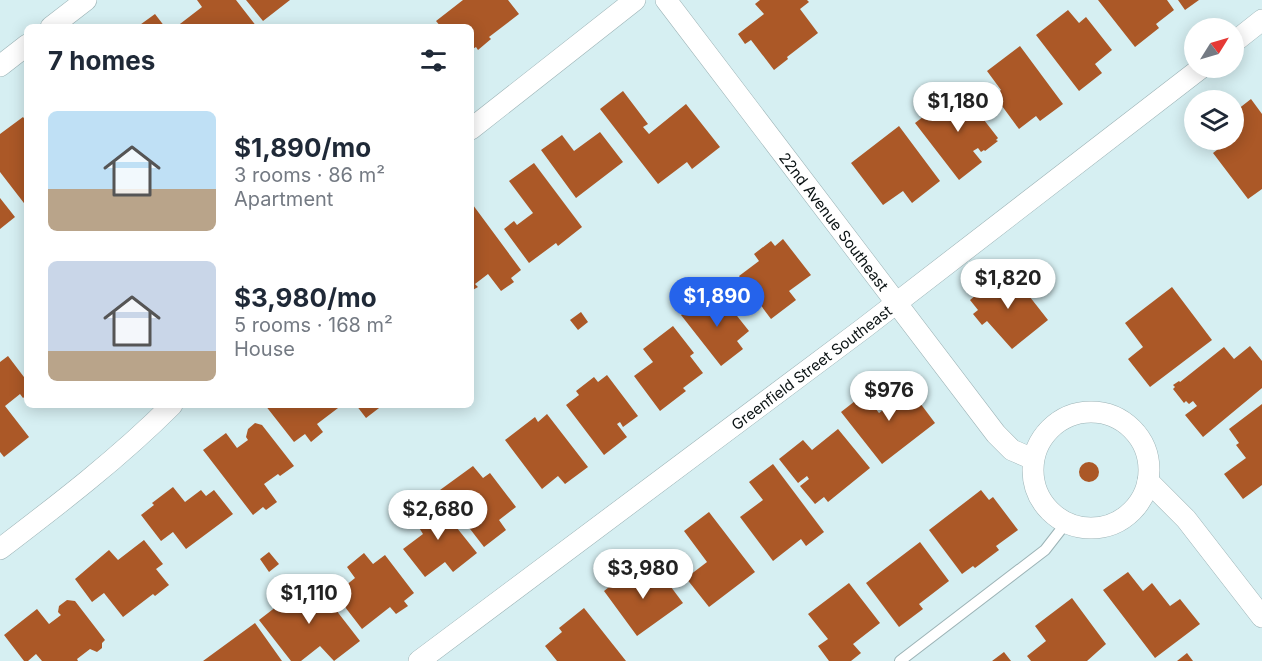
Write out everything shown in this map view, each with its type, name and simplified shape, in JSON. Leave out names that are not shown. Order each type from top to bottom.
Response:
[{"type":"street","points":[[55,24],[86,0]]},
{"type":"street","points":[[474,127],[635,0]]},
{"type":"street","name":"22nd Avenue Southeast","points":[[666,0],[996,434],[1012,450],[1033,459]]},
{"type":"street","points":[[1244,34],[1262,20]]},
{"type":"street","points":[[0,66],[24,47]]},
{"type":"street","name":"Greenfield Street Southeast","points":[[419,661],[895,303],[1188,78]]},
{"type":"street","points":[[0,549],[75,492],[145,432],[169,408]]},
{"type":"street","points":[[1086,411],[1102,412],[1129,425],[1139,437],[1148,458],[1148,481],[1144,495],[1124,518],[1110,525],[1096,528],[1080,527],[1066,523],[1053,514],[1039,496],[1033,474],[1033,459],[1046,432],[1058,421],[1086,411]]},
{"type":"street","points":[[1148,481],[1186,519],[1262,617]]},
{"type":"lane","points":[[900,661],[1045,550],[1066,523]]},
{"type":"building","points":[[197,0],[236,0],[255,24],[180,24],[202,7]]},
{"type":"building","points":[[246,0],[290,0],[263,21]]},
{"type":"building","points":[[463,0],[508,0],[519,14],[489,37],[491,39],[478,50],[476,47],[474,48],[474,24],[438,24],[436,21]]},
{"type":"building","points":[[760,0],[807,0],[809,2],[800,9],[818,33],[774,70],[751,40],[745,44],[738,34],[764,14],[755,4]]},
{"type":"building","points":[[1098,0],[1167,0],[1174,10],[1156,24],[1159,28],[1135,47]]},
{"type":"building","points":[[1178,0],[1199,0],[1185,10]]},
{"type":"building","points":[[1068,10],[1079,23],[1086,17],[1112,50],[1095,64],[1102,73],[1079,91],[1036,35]]},
{"type":"building","points":[[155,14],[163,24],[141,24]]},
{"type":"building","points":[[1020,46],[1063,104],[1040,121],[1036,116],[1019,129],[994,95],[1001,90],[987,71]]},
{"type":"building","points":[[960,89],[998,141],[985,151],[981,152],[978,148],[973,151],[982,162],[959,180],[915,123]]},
{"type":"building","points":[[623,91],[648,124],[643,127],[649,134],[686,104],[720,147],[692,169],[687,162],[658,184],[600,109]]},
{"type":"building","points":[[1251,99],[1262,114],[1262,189],[1248,199],[1213,153],[1217,150],[1244,150],[1244,104]]},
{"type":"building","points":[[24,118],[24,203],[0,172],[0,134]]},
{"type":"building","points":[[899,126],[940,181],[912,203],[903,191],[883,205],[851,163]]},
{"type":"building","points":[[600,132],[623,162],[576,198],[541,150],[562,135],[574,151]]},
{"type":"building","points":[[534,163],[582,227],[558,246],[556,243],[529,263],[504,229],[514,221],[517,225],[533,213],[509,181]]},
{"type":"building","points":[[0,198],[15,217],[0,229]]},
{"type":"building","points":[[474,206],[521,270],[511,278],[514,282],[501,291],[488,274],[475,284],[478,287],[474,289]]},
{"type":"building","points":[[783,239],[811,275],[789,291],[796,300],[771,319],[739,276],[759,261],[754,254],[771,241],[775,246]]},
{"type":"building","points":[[1008,269],[1048,320],[1012,349],[987,321],[982,325],[973,314],[978,310],[970,300]]},
{"type":"building","points":[[1172,287],[1212,340],[1150,387],[1128,359],[1143,347],[1125,323]]},
{"type":"building","points":[[718,292],[749,331],[737,341],[743,349],[721,366],[681,315],[699,301],[702,305]]},
{"type":"building","points":[[581,312],[588,322],[578,330],[570,320]]},
{"type":"building","points":[[673,326],[694,353],[690,356],[703,373],[683,388],[686,391],[660,411],[634,376],[653,362],[643,349]]},
{"type":"building","points":[[1250,346],[1262,361],[1262,388],[1203,437],[1185,415],[1197,406],[1193,401],[1189,404],[1186,401],[1184,403],[1173,389],[1175,387],[1173,385],[1224,347],[1234,359]]},
{"type":"building","points":[[8,356],[24,377],[24,397],[20,394],[5,406],[29,437],[4,457],[0,452],[0,362]]},
{"type":"building","points":[[607,375],[638,416],[623,427],[620,422],[617,424],[627,437],[604,455],[566,405],[579,395],[576,391],[594,377],[598,382]]},
{"type":"building","points":[[905,383],[935,423],[882,464],[841,412],[864,394],[879,413],[888,406],[885,402],[890,398],[888,396]]},
{"type":"building","points":[[1262,404],[1262,485],[1243,499],[1224,474],[1246,458],[1236,445],[1239,443],[1229,429]]},
{"type":"building","points":[[267,408],[338,408],[317,424],[323,432],[311,442],[305,434],[294,442]]},
{"type":"building","points":[[358,408],[379,408],[366,418]]},
{"type":"building","points":[[547,414],[588,467],[565,484],[558,476],[542,489],[505,440],[535,417],[538,422]]},
{"type":"building","points":[[255,423],[262,425],[294,466],[264,484],[277,502],[266,510],[263,507],[253,515],[203,450],[226,433],[237,448],[248,440],[246,437],[248,429]]},
{"type":"building","points":[[838,429],[870,468],[828,502],[824,497],[815,504],[800,486],[809,479],[807,476],[798,483],[779,459],[803,440],[812,450]]},
{"type":"building","points":[[1089,462],[1096,465],[1099,472],[1096,479],[1089,482],[1082,479],[1079,472],[1082,465]]},
{"type":"building","points":[[773,464],[824,532],[806,546],[801,539],[773,561],[740,517],[763,500],[749,482]]},
{"type":"building","points":[[473,466],[483,478],[490,473],[516,507],[499,520],[506,530],[484,547],[440,490]]},
{"type":"building","points":[[173,487],[185,502],[201,490],[206,496],[214,490],[233,514],[186,549],[173,532],[161,541],[141,515]]},
{"type":"building","points":[[981,490],[989,500],[993,497],[1018,530],[996,546],[999,550],[975,568],[973,566],[962,574],[929,530]]},
{"type":"building","points":[[430,498],[439,510],[441,508],[477,553],[453,572],[445,562],[425,577],[403,549],[423,534],[418,526],[421,523],[412,512]]},
{"type":"building","points":[[709,512],[755,572],[709,607],[686,578],[707,562],[684,531]]},
{"type":"building","points":[[144,540],[163,564],[156,569],[169,585],[123,617],[104,593],[92,602],[75,579],[109,550],[118,560]]},
{"type":"building","points":[[920,542],[949,581],[919,604],[923,609],[899,627],[866,583]]},
{"type":"building","points":[[269,552],[279,564],[269,572],[260,559]]},
{"type":"building","points":[[364,553],[373,564],[385,555],[414,593],[404,601],[408,606],[396,614],[390,607],[362,629],[335,594],[355,578],[347,567]]},
{"type":"building","points":[[656,567],[683,603],[637,636],[604,591],[628,572],[635,582]]},
{"type":"building","points":[[1128,572],[1143,591],[1152,583],[1170,606],[1180,599],[1200,624],[1155,658],[1103,590]]},
{"type":"building","points":[[312,579],[360,641],[334,661],[320,646],[301,661],[291,661],[259,620]]},
{"type":"building","points":[[849,583],[880,623],[853,644],[861,653],[851,661],[829,661],[818,646],[828,639],[808,614]]},
{"type":"building","points":[[1072,598],[1106,644],[1087,661],[1031,661],[1027,656],[1046,641],[1035,626]]},
{"type":"building","points":[[67,600],[75,601],[105,640],[102,648],[97,652],[90,649],[77,659],[78,661],[42,661],[36,654],[28,661],[24,661],[4,635],[37,609],[49,624],[61,615],[58,612],[59,606]]},
{"type":"building","points":[[584,608],[626,661],[557,661],[545,646],[562,632],[559,628]]},
{"type":"building","points":[[255,623],[282,661],[203,661]]},
{"type":"building","points":[[1004,652],[1011,661],[992,661]]},
{"type":"building","points":[[1187,653],[1193,661],[1177,661]]}]
